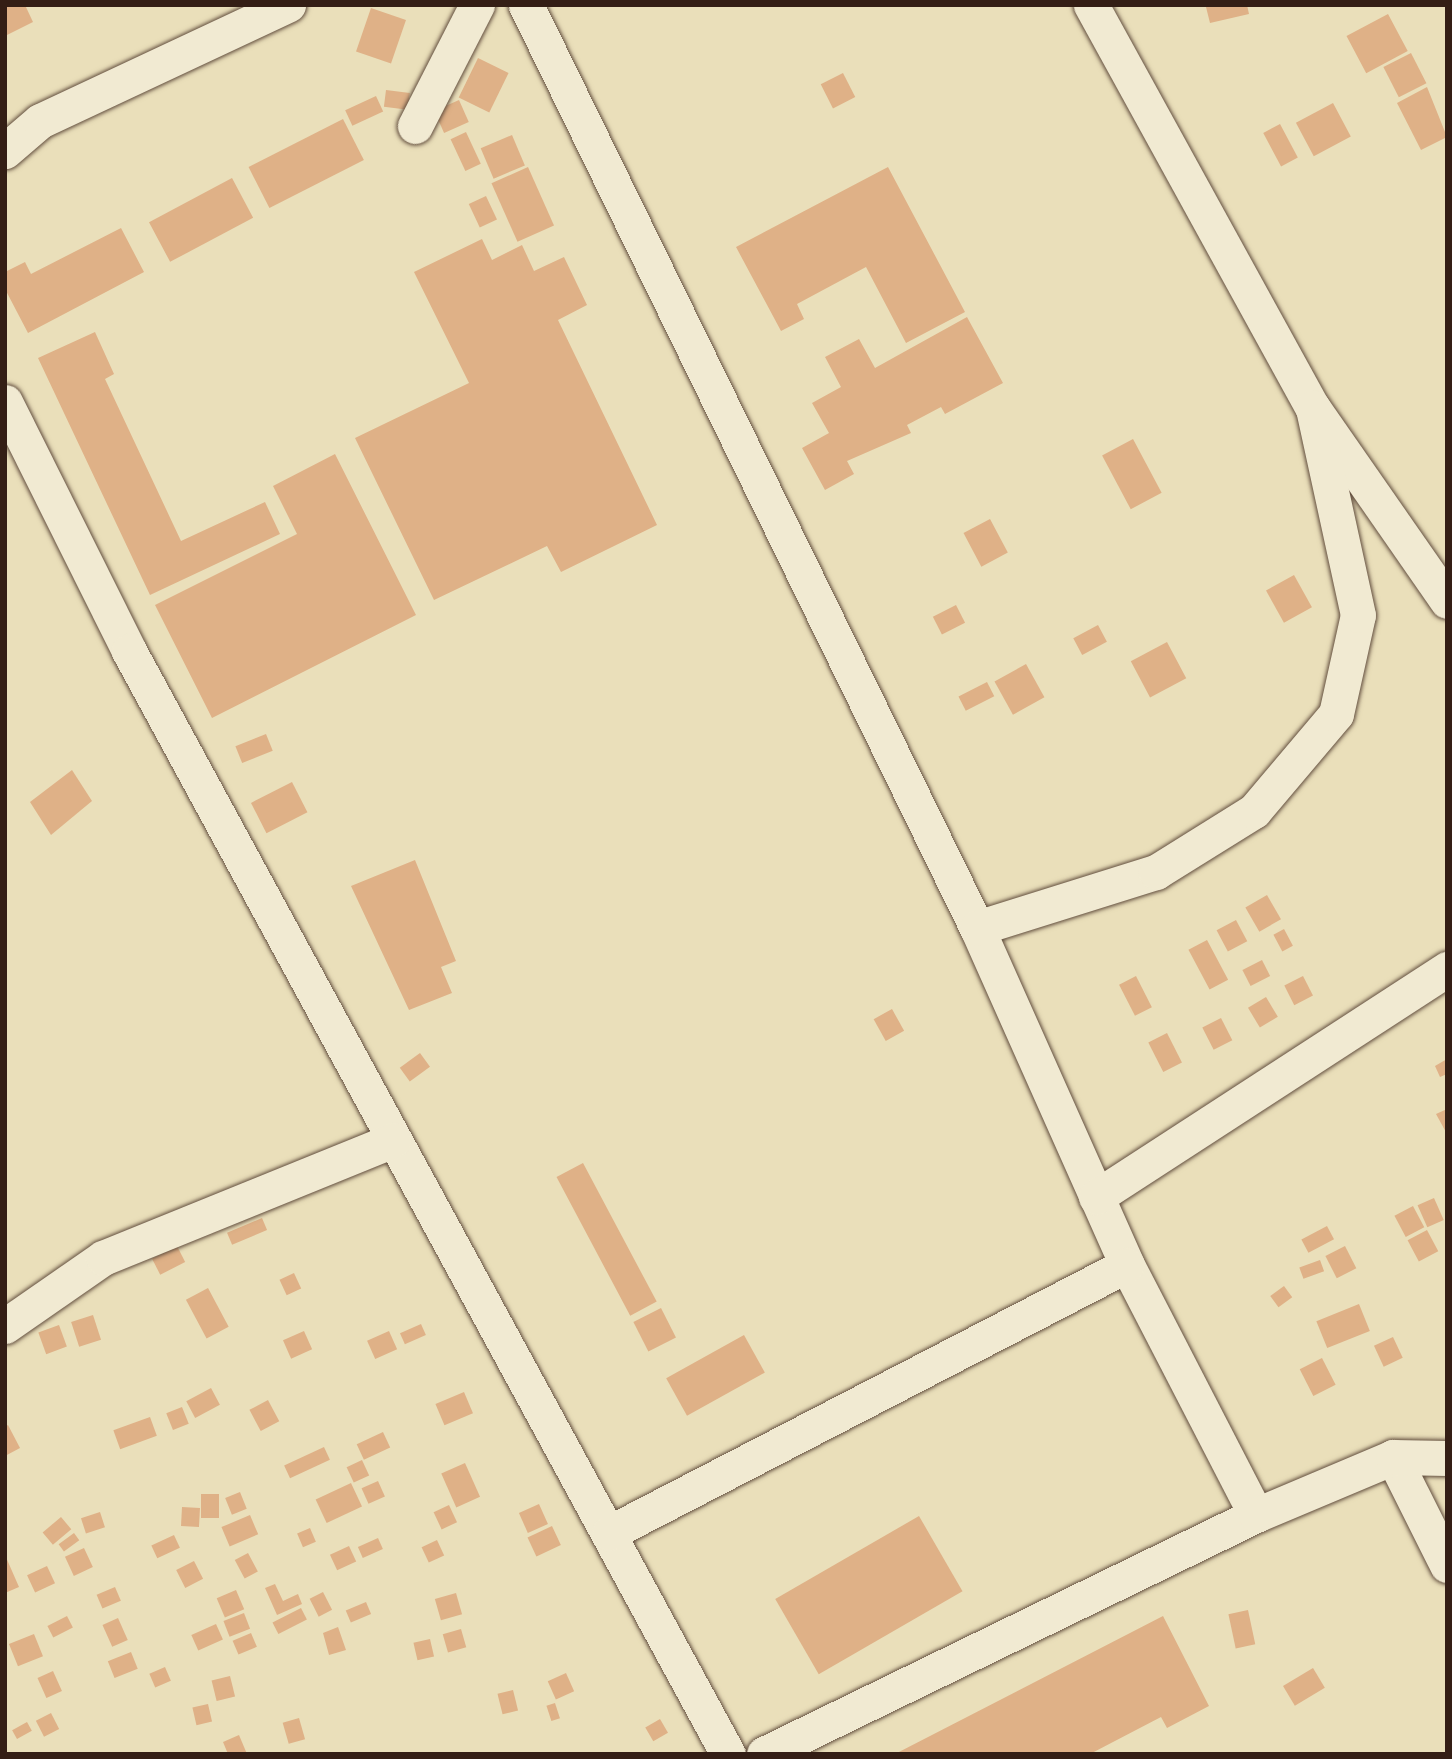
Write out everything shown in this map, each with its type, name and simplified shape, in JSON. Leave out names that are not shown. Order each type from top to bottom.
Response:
[{"type":"street","points":[[5,151],[40,121],[288,5]]},
{"type":"street","points":[[415,127],[477,5]]},
{"type":"street","points":[[526,5],[977,928],[1127,1265],[1256,1515]]},
{"type":"street","points":[[1091,5],[1313,408],[1447,601]]},
{"type":"street","points":[[5,402],[129,651],[728,1754]]},
{"type":"street","points":[[977,928],[1156,872],[1254,811],[1336,714],[1358,615],[1313,408]]},
{"type":"street","points":[[1096,1197],[1447,969]]},
{"type":"street","points":[[5,1326],[103,1258],[393,1140]]},
{"type":"street","points":[[610,1533],[1127,1265]]},
{"type":"street","points":[[1393,1457],[1447,1565]]},
{"type":"street","points":[[764,1754],[1256,1515],[1393,1457],[1447,1458]]},
{"type":"building","points":[[5,5],[25,5],[33,22],[5,36]]},
{"type":"building","points":[[1247,5],[1249,14],[1210,23],[1206,7]]},
{"type":"building","points":[[371,8],[406,20],[391,64],[356,51]]},
{"type":"building","points":[[1388,14],[1408,51],[1366,73],[1347,36]]},
{"type":"building","points":[[1411,53],[1426,83],[1399,97],[1383,67]]},
{"type":"building","points":[[478,58],[509,73],[489,112],[459,98]]},
{"type":"building","points":[[843,73],[855,97],[833,108],[821,84]]},
{"type":"building","points":[[1427,87],[1447,137],[1421,150],[1397,103]]},
{"type":"building","points":[[386,90],[410,93],[408,110],[384,107]]},
{"type":"building","points":[[376,96],[383,111],[352,126],[345,110]]},
{"type":"building","points":[[459,100],[469,122],[444,133],[434,111]]},
{"type":"building","points":[[1333,103],[1351,137],[1314,156],[1296,123]]},
{"type":"building","points":[[343,119],[364,160],[269,208],[249,167]]},
{"type":"building","points":[[1280,124],[1298,158],[1281,166],[1263,133]]},
{"type":"building","points":[[466,132],[481,164],[465,171],[451,139]]},
{"type":"building","points":[[512,135],[525,165],[494,179],[481,148]]},
{"type":"building","points":[[528,167],[554,225],[517,242],[491,183]]},
{"type":"building","points":[[888,167],[965,312],[906,343],[866,267],[797,304],[804,319],[781,331],[736,247]]},
{"type":"building","points":[[232,178],[253,218],[170,262],[149,222]]},
{"type":"building","points":[[486,196],[497,220],[480,228],[469,204]]},
{"type":"building","points":[[121,228],[144,272],[28,333],[5,289],[5,272],[25,262],[31,274]]},
{"type":"building","points":[[482,239],[492,260],[522,245],[534,271],[564,257],[587,305],[558,320],[657,525],[561,572],[547,546],[434,600],[355,438],[469,383],[414,272]]},
{"type":"building","points":[[967,317],[1003,383],[945,414],[941,407],[907,425],[911,433],[847,461],[854,474],[825,490],[802,448],[829,433],[812,403],[841,387],[825,357],[859,339],[875,368]]},
{"type":"building","points":[[95,332],[114,374],[105,379],[181,541],[265,502],[280,534],[150,595],[38,358]]},
{"type":"building","points":[[1133,439],[1162,493],[1131,509],[1102,455]]},
{"type":"building","points":[[335,454],[416,615],[212,718],[155,605],[297,534],[273,486]]},
{"type":"building","points":[[990,519],[1008,553],[981,567],[964,533]]},
{"type":"building","points":[[1294,575],[1312,607],[1284,623],[1266,591]]},
{"type":"building","points":[[956,605],[965,623],[942,635],[933,617]]},
{"type":"building","points":[[1098,625],[1107,642],[1082,655],[1073,638]]},
{"type":"building","points":[[1167,642],[1186,678],[1150,697],[1131,661]]},
{"type":"building","points":[[1026,664],[1044,697],[1013,715],[995,681]]},
{"type":"building","points":[[987,682],[994,696],[966,711],[958,697]]},
{"type":"building","points":[[266,734],[273,751],[242,763],[235,746]]},
{"type":"building","points":[[72,770],[92,801],[51,835],[30,802]]},
{"type":"building","points":[[292,782],[307,812],[266,833],[251,803]]},
{"type":"building","points":[[415,860],[456,961],[441,967],[452,993],[409,1010],[351,886]]},
{"type":"building","points":[[1267,895],[1281,919],[1259,932],[1245,907]]},
{"type":"building","points":[[1236,920],[1247,941],[1228,952],[1217,930]]},
{"type":"building","points":[[1284,929],[1293,946],[1282,951],[1273,935]]},
{"type":"building","points":[[1207,940],[1228,980],[1210,990],[1188,950]]},
{"type":"building","points":[[1262,960],[1270,976],[1251,986],[1242,970]]},
{"type":"building","points":[[1136,976],[1152,1007],[1135,1016],[1119,985]]},
{"type":"building","points":[[1303,976],[1313,996],[1294,1005],[1284,986]]},
{"type":"building","points":[[1266,997],[1278,1017],[1260,1028],[1248,1008]]},
{"type":"building","points":[[892,1009],[904,1031],[886,1041],[874,1019]]},
{"type":"building","points":[[1221,1018],[1232,1040],[1214,1050],[1202,1028]]},
{"type":"building","points":[[1167,1033],[1182,1062],[1163,1072],[1148,1043]]},
{"type":"building","points":[[420,1053],[430,1067],[410,1081],[400,1068]]},
{"type":"building","points":[[1447,1059],[1447,1074],[1440,1077],[1435,1066]]},
{"type":"building","points":[[1447,1109],[1447,1134],[1436,1114]]},
{"type":"building","points":[[583,1163],[657,1302],[630,1316],[557,1177]]},
{"type":"building","points":[[1434,1198],[1444,1220],[1427,1227],[1418,1205]]},
{"type":"building","points":[[1413,1206],[1424,1227],[1406,1237],[1394,1216]]},
{"type":"building","points":[[262,1218],[267,1230],[232,1245],[227,1233]]},
{"type":"building","points":[[1327,1226],[1334,1239],[1308,1253],[1301,1240]]},
{"type":"building","points":[[1427,1230],[1438,1251],[1419,1262],[1408,1240]]},
{"type":"building","points":[[177,1246],[185,1262],[160,1275],[152,1259]]},
{"type":"building","points":[[1345,1246],[1356,1268],[1337,1278],[1325,1256]]},
{"type":"building","points":[[1320,1260],[1324,1271],[1303,1279],[1299,1268]]},
{"type":"building","points":[[294,1273],[301,1288],[287,1295],[279,1280]]},
{"type":"building","points":[[1284,1286],[1292,1297],[1278,1307],[1270,1296]]},
{"type":"building","points":[[208,1288],[229,1327],[207,1339],[186,1300]]},
{"type":"building","points":[[1359,1304],[1370,1331],[1327,1348],[1316,1321]]},
{"type":"building","points":[[661,1308],[676,1337],[648,1351],[633,1322]]},
{"type":"building","points":[[93,1315],[101,1340],[79,1347],[71,1322]]},
{"type":"building","points":[[421,1324],[426,1335],[405,1344],[400,1333]]},
{"type":"building","points":[[59,1325],[67,1347],[46,1354],[38,1333]]},
{"type":"building","points":[[304,1331],[312,1349],[291,1359],[283,1340]]},
{"type":"building","points":[[389,1331],[397,1349],[375,1359],[367,1341]]},
{"type":"building","points":[[744,1335],[765,1373],[687,1416],[666,1378]]},
{"type":"building","points":[[1393,1337],[1403,1358],[1384,1367],[1374,1346]]},
{"type":"building","points":[[1322,1358],[1336,1385],[1313,1396],[1300,1369]]},
{"type":"building","points":[[211,1388],[220,1405],[195,1418],[186,1401]]},
{"type":"building","points":[[464,1392],[473,1413],[444,1425],[435,1404]]},
{"type":"building","points":[[268,1400],[279,1421],[261,1431],[249,1410]]},
{"type":"building","points":[[182,1407],[189,1424],[173,1430],[166,1413]]},
{"type":"building","points":[[150,1417],[157,1436],[120,1449],[113,1430]]},
{"type":"building","points":[[8,1425],[20,1448],[5,1456],[5,1427]]},
{"type":"building","points":[[383,1432],[390,1447],[364,1460],[357,1444]]},
{"type":"building","points":[[324,1447],[330,1460],[290,1478],[284,1466]]},
{"type":"building","points":[[362,1460],[369,1475],[354,1483],[347,1467]]},
{"type":"building","points":[[465,1463],[480,1497],[456,1507],[441,1474]]},
{"type":"building","points":[[378,1481],[385,1497],[368,1504],[362,1488]]},
{"type":"building","points":[[351,1483],[362,1507],[327,1523],[316,1499]]},
{"type":"building","points":[[240,1492],[247,1509],[232,1515],[225,1498]]},
{"type":"building","points":[[201,1494],[219,1494],[219,1518],[201,1518]]},
{"type":"building","points":[[539,1504],[548,1524],[528,1533],[519,1513]]},
{"type":"building","points":[[449,1505],[457,1522],[442,1529],[434,1512]]},
{"type":"building","points":[[182,1507],[200,1508],[199,1527],[181,1526]]},
{"type":"building","points":[[100,1512],[105,1527],[86,1533],[81,1518]]},
{"type":"building","points":[[250,1515],[258,1534],[230,1546],[221,1527]]},
{"type":"building","points":[[919,1516],[963,1591],[819,1674],[775,1599]]},
{"type":"building","points":[[61,1517],[71,1529],[53,1545],[43,1532]]},
{"type":"building","points":[[552,1526],[561,1545],[536,1556],[528,1537]]},
{"type":"building","points":[[310,1528],[316,1542],[303,1547],[297,1533]]},
{"type":"building","points":[[74,1533],[79,1540],[64,1551],[59,1544]]},
{"type":"building","points":[[174,1535],[180,1548],[157,1558],[151,1546]]},
{"type":"building","points":[[378,1538],[383,1549],[363,1558],[358,1547]]},
{"type":"building","points":[[437,1540],[444,1555],[429,1563],[422,1547]]},
{"type":"building","points":[[349,1546],[356,1561],[337,1570],[330,1555]]},
{"type":"building","points":[[84,1548],[93,1567],[74,1576],[65,1557]]},
{"type":"building","points":[[248,1553],[258,1572],[245,1579],[235,1560]]},
{"type":"building","points":[[5,1555],[19,1587],[5,1593]]},
{"type":"building","points":[[194,1561],[203,1579],[185,1588],[176,1570]]},
{"type":"building","points":[[47,1566],[55,1583],[35,1593],[27,1575]]},
{"type":"building","points":[[275,1584],[283,1601],[298,1594],[302,1604],[277,1615],[265,1588]]},
{"type":"building","points":[[115,1587],[121,1601],[102,1609],[97,1595]]},
{"type":"building","points":[[236,1590],[244,1609],[225,1618],[217,1598]]},
{"type":"building","points":[[323,1592],[332,1610],[319,1617],[310,1599]]},
{"type":"building","points":[[456,1593],[462,1614],[441,1620],[435,1599]]},
{"type":"building","points":[[366,1602],[371,1614],[351,1623],[346,1611]]},
{"type":"building","points":[[301,1608],[307,1620],[278,1634],[272,1623]]},
{"type":"building","points":[[1248,1610],[1255,1644],[1236,1648],[1228,1614]]},
{"type":"building","points":[[244,1613],[250,1629],[230,1637],[223,1621]]},
{"type":"building","points":[[67,1616],[73,1628],[53,1638],[47,1626]]},
{"type":"building","points":[[1163,1616],[1209,1706],[1167,1728],[1161,1717],[1090,1754],[895,1754]]},
{"type":"building","points":[[118,1618],[128,1640],[112,1647],[102,1625]]},
{"type":"building","points":[[216,1624],[223,1640],[198,1651],[191,1635]]},
{"type":"building","points":[[338,1627],[346,1650],[329,1655],[323,1633]]},
{"type":"building","points":[[461,1629],[466,1647],[448,1653],[443,1634]]},
{"type":"building","points":[[251,1633],[257,1647],[238,1655],[233,1641]]},
{"type":"building","points":[[34,1634],[43,1656],[18,1666],[9,1644]]},
{"type":"building","points":[[430,1639],[434,1657],[417,1660],[413,1643]]},
{"type":"building","points":[[131,1652],[138,1669],[115,1678],[108,1661]]},
{"type":"building","points":[[165,1667],[171,1681],[155,1687],[149,1674]]},
{"type":"building","points":[[1313,1668],[1325,1688],[1295,1706],[1283,1686]]},
{"type":"building","points":[[53,1671],[62,1691],[46,1698],[37,1678]]},
{"type":"building","points":[[566,1673],[574,1691],[556,1699],[548,1681]]},
{"type":"building","points":[[230,1676],[235,1696],[217,1701],[212,1681]]},
{"type":"building","points":[[513,1690],[518,1710],[503,1714],[497,1694]]},
{"type":"building","points":[[555,1703],[560,1718],[551,1721],[546,1706]]},
{"type":"building","points":[[208,1704],[212,1722],[196,1725],[192,1708]]},
{"type":"building","points":[[51,1713],[59,1729],[44,1737],[36,1721]]},
{"type":"building","points":[[299,1718],[305,1739],[289,1744],[283,1723]]},
{"type":"building","points":[[660,1719],[668,1733],[653,1741],[645,1728]]},
{"type":"building","points":[[27,1722],[32,1731],[17,1739],[12,1730]]},
{"type":"building","points":[[239,1735],[247,1754],[228,1754],[223,1742]]}]
